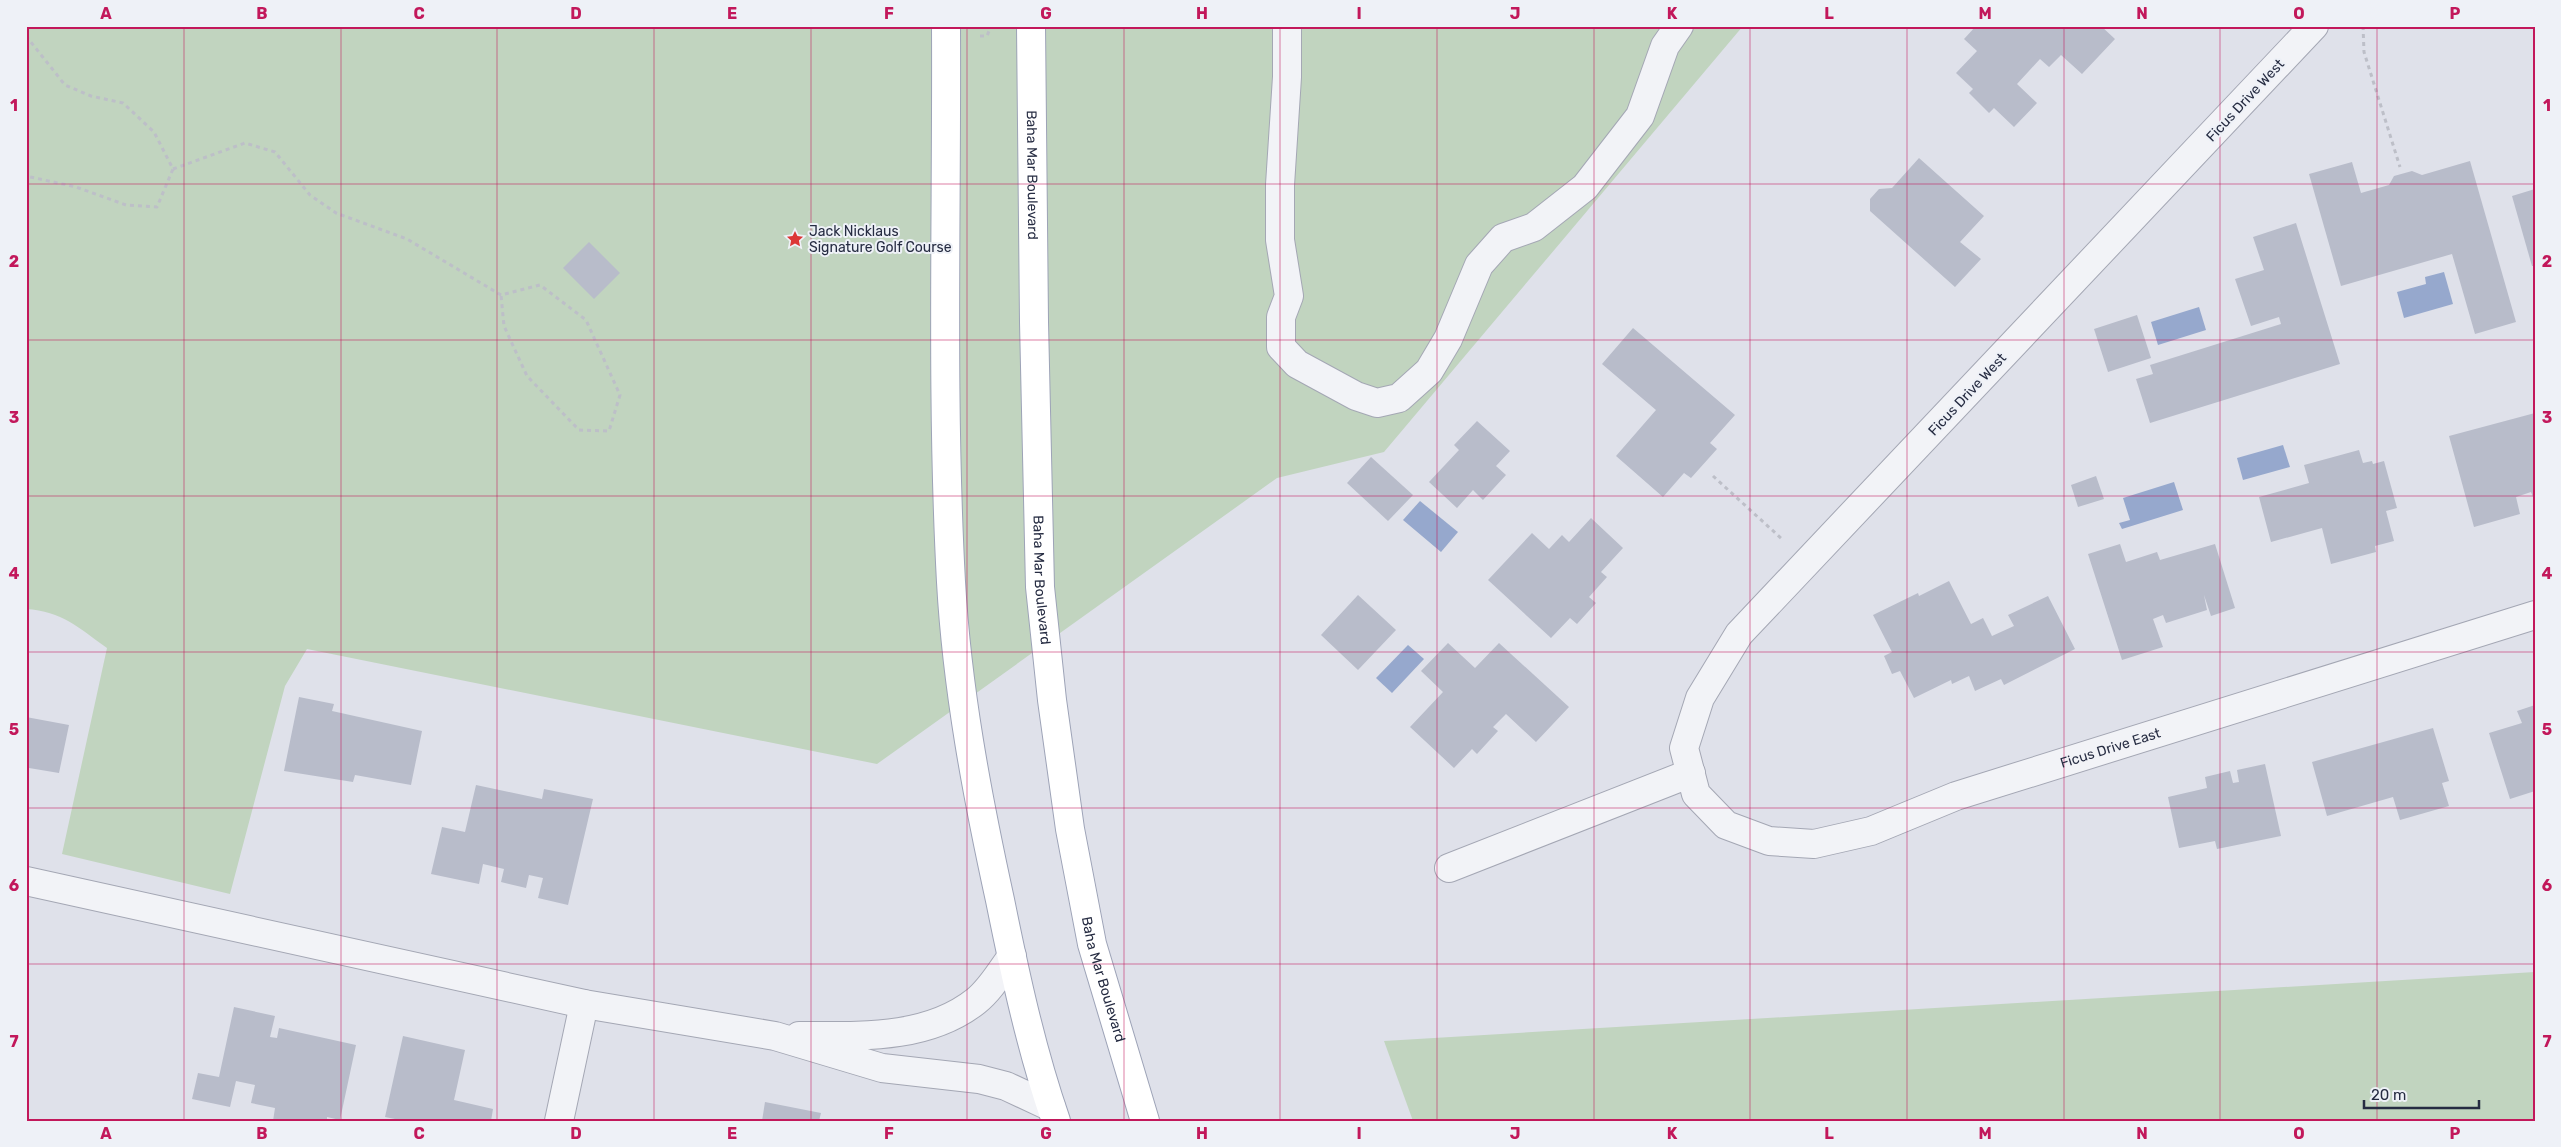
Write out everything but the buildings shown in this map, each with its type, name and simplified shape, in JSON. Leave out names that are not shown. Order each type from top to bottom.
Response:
[{"type":"main road","points":[[946,26],[945,412],[952,584],[961,684],[976,792],[1012,956],[1053,1114]]},
{"type":"main road","name":"Baha Mar Boulevard","points":[[1031,26],[1034,331],[1040,578],[1050,690],[1070,828],[1092,944],[1145,1121]]},
{"type":"street","points":[[1287,26],[1287,77],[1280,185],[1280,240],[1289,296],[1281,317],[1281,347],[1296,364],[1356,396],[1377,404],[1399,398],[1429,371],[1448,339],[1478,265],[1503,238],[1534,227],[1585,186],[1640,116],[1665,46],[1679,26]]},
{"type":"street","name":"Ficus Drive West","points":[[1694,784],[1684,748],[1700,698],[1739,634],[2314,26]]},
{"type":"street","name":"Ficus Drive East","points":[[1694,784],[1726,825],[1769,841],[1814,844],[1872,831],[1956,796],[2535,615]]},
{"type":"street","points":[[1449,868],[1694,784]]},
{"type":"street","points":[[26,881],[584,1004],[775,1036],[882,1068],[988,1081],[1027,1094],[1053,1114]]},
{"type":"street","points":[[775,1036],[873,1034],[926,1028],[954,1016],[977,1000],[995,981],[1012,956]]},
{"type":"street","points":[[559,1121],[584,1004]]},
{"type":"path","points":[[2363,26],[2364,52],[2400,167]]},
{"type":"path","points":[[26,36],[65,85],[91,96],[123,103],[154,132],[173,169]]},
{"type":"path","points":[[26,176],[76,186],[126,205],[157,208],[173,169],[245,143],[276,152],[310,195],[336,213],[407,238],[501,295],[540,285],[586,320],[620,395],[610,431],[579,430],[527,376],[504,326],[501,295]]},
{"type":"path","points":[[1712,476],[1807,562]]},
{"type":"green space","name":"Jack Nicklaus Signature Golf Course","points":[[26,26],[1743,26],[1384,452],[1277,478],[877,764],[307,649],[285,686],[230,894],[62,854],[107,648],[79,627],[60,617],[39,610],[26,609]]},
{"type":"green space","points":[[2535,972],[2535,1121],[1413,1121],[1384,1041]]},
{"type":"water","points":[[2444,272],[2453,304],[2404,318],[2397,292],[2426,284],[2425,277]]},
{"type":"water","points":[[2199,307],[2206,330],[2158,345],[2151,322]]},
{"type":"water","points":[[2283,445],[2290,467],[2243,480],[2237,458]]},
{"type":"water","points":[[2174,482],[2183,510],[2122,529],[2119,523],[2130,520],[2123,498]]},
{"type":"water","points":[[1420,501],[1458,532],[1441,552],[1403,520]]},
{"type":"water","points":[[1408,645],[1424,659],[1392,693],[1376,678]]},
{"type":"place","name":"Jack Nicklaus Signature Golf Course","points":[[795,239]]}]
